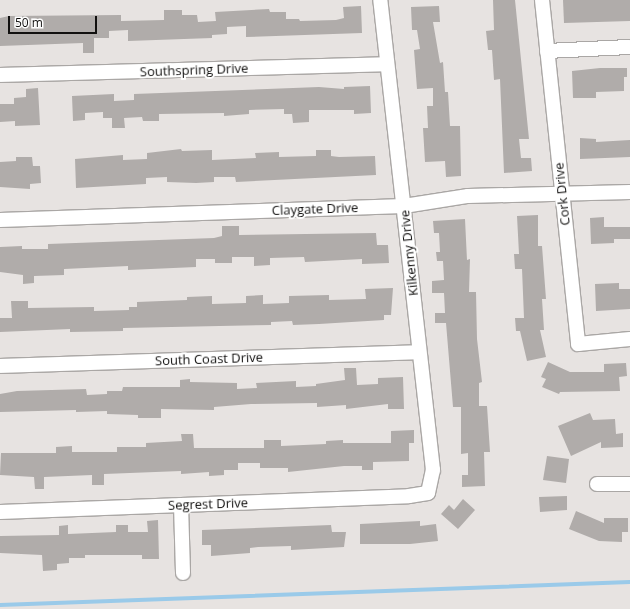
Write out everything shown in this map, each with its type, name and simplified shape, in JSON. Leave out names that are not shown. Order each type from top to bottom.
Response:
[{"type":"street","name":"Kilkenny Drive","points":[[380,0],[404,206],[418,352],[433,470],[428,493],[415,495]]},
{"type":"street","name":"Cork Drive","points":[[542,0],[578,344],[626,340]]},
{"type":"street","points":[[547,50],[630,47]]},
{"type":"street","name":"Southspring Drive","points":[[0,75],[387,64]]},
{"type":"street","name":"Claygate Drive","points":[[0,220],[404,206],[468,196],[630,192]]},
{"type":"street","name":"South Coast Drive","points":[[0,366],[418,352]]},
{"type":"street","points":[[597,484],[630,484]]},
{"type":"street","name":"Segrest Drive","points":[[0,512],[415,495]]},
{"type":"street","points":[[181,505],[183,573]]},
{"type":"building","points":[[493,0],[515,0],[529,139],[519,139],[521,158],[531,158],[532,171],[504,173],[500,79],[494,80],[492,50],[488,50],[486,31],[494,30]]},
{"type":"building","points":[[563,0],[630,0],[630,21],[564,23]]},
{"type":"building","points":[[361,6],[362,33],[246,37],[246,26],[227,27],[227,34],[212,35],[212,38],[128,41],[128,30],[109,31],[109,38],[94,38],[94,53],[83,53],[83,43],[0,46],[0,18],[9,16],[121,15],[121,21],[164,20],[164,10],[182,10],[182,15],[197,15],[198,22],[216,21],[215,12],[269,9],[270,12],[286,12],[286,19],[299,19],[300,21],[336,20],[344,18],[343,7]]},
{"type":"building","points":[[439,6],[440,22],[433,22],[440,63],[443,62],[445,92],[448,92],[450,126],[460,126],[461,176],[446,177],[445,161],[425,162],[423,128],[428,128],[427,106],[433,106],[433,88],[417,89],[414,50],[420,49],[417,30],[412,30],[411,7]]},
{"type":"building","points":[[600,68],[627,68],[627,77],[624,77],[624,91],[596,92],[596,98],[573,98],[572,71]]},
{"type":"building","points":[[370,86],[371,113],[354,114],[354,110],[309,110],[309,122],[293,123],[292,114],[284,114],[284,109],[249,110],[249,114],[224,116],[224,113],[159,114],[159,121],[143,121],[142,117],[124,118],[125,128],[112,128],[112,118],[103,118],[103,112],[85,113],[85,120],[73,121],[72,96],[114,94],[114,101],[134,100],[134,94],[319,87],[344,89],[344,87]]},
{"type":"building","points":[[38,88],[40,125],[15,126],[15,121],[0,122],[0,104],[14,104],[14,98],[26,97],[26,89]]},
{"type":"building","points":[[580,138],[596,139],[596,142],[630,140],[630,157],[580,159]]},
{"type":"building","points":[[181,149],[182,151],[212,150],[212,160],[256,158],[255,153],[279,152],[279,157],[316,156],[316,150],[331,150],[331,156],[375,156],[376,175],[236,182],[235,177],[214,177],[214,182],[196,183],[167,182],[167,177],[146,178],[146,184],[76,188],[75,159],[123,155],[123,160],[147,159],[147,153]]},
{"type":"building","points":[[16,157],[32,157],[33,166],[40,166],[41,183],[30,184],[30,189],[0,187],[0,162],[16,161]]},
{"type":"building","points":[[538,215],[538,246],[542,246],[546,299],[542,299],[544,330],[540,330],[546,357],[527,361],[520,331],[516,331],[515,318],[524,318],[522,269],[515,269],[514,254],[519,254],[517,216]]},
{"type":"building","points":[[604,217],[604,227],[630,227],[630,239],[614,239],[614,243],[591,244],[590,218]]},
{"type":"building","points":[[465,219],[467,260],[470,259],[469,292],[476,292],[477,339],[482,382],[479,383],[479,406],[487,406],[490,452],[484,452],[485,486],[462,487],[462,475],[468,475],[468,453],[461,454],[461,407],[453,407],[446,323],[435,323],[435,313],[445,313],[444,293],[432,293],[432,281],[444,280],[443,261],[437,261],[436,252],[440,252],[439,233],[434,233],[433,221]]},
{"type":"building","points":[[222,226],[239,226],[239,235],[376,233],[377,245],[388,245],[389,263],[362,264],[362,259],[305,262],[304,257],[270,258],[270,265],[254,266],[254,257],[232,257],[232,263],[215,263],[215,259],[196,259],[196,267],[128,270],[128,266],[64,269],[64,275],[34,276],[34,283],[23,284],[23,275],[0,272],[0,247],[22,246],[22,249],[48,249],[48,244],[214,238],[222,236]]},
{"type":"building","points":[[619,283],[619,289],[630,289],[630,309],[596,311],[595,284]]},
{"type":"building","points":[[393,288],[391,315],[384,315],[384,320],[293,325],[292,321],[271,322],[271,325],[123,328],[123,331],[70,332],[70,329],[0,332],[0,318],[12,318],[11,301],[28,301],[28,308],[94,307],[94,311],[129,310],[129,307],[137,307],[137,302],[187,300],[187,297],[212,296],[212,304],[246,303],[246,296],[263,295],[263,304],[289,303],[289,296],[329,295],[329,300],[366,299],[365,289]]},
{"type":"building","points":[[548,362],[570,372],[604,372],[604,364],[626,363],[627,376],[619,377],[620,391],[560,392],[559,394],[542,387],[546,379],[541,377]]},
{"type":"building","points":[[344,368],[356,368],[357,385],[378,384],[378,378],[403,377],[404,409],[388,409],[388,404],[346,409],[346,405],[317,407],[317,403],[251,404],[214,407],[214,410],[161,409],[161,418],[138,418],[138,415],[107,414],[107,411],[76,412],[76,410],[0,412],[0,394],[17,391],[86,389],[87,395],[107,394],[107,391],[122,391],[123,387],[180,387],[180,380],[190,379],[190,382],[237,383],[237,389],[257,388],[256,383],[296,381],[296,387],[316,386],[316,384],[345,380]]},
{"type":"building","points":[[590,413],[593,420],[615,419],[616,434],[623,433],[623,447],[601,448],[601,442],[571,456],[558,426]]},
{"type":"building","points":[[414,430],[414,443],[409,443],[409,461],[373,462],[373,470],[362,470],[362,466],[344,466],[288,472],[288,468],[260,468],[260,463],[238,463],[238,470],[224,470],[224,475],[209,476],[209,472],[181,474],[181,471],[104,474],[104,485],[92,485],[92,475],[44,477],[44,489],[35,489],[34,477],[0,475],[1,453],[56,453],[56,447],[72,446],[72,452],[117,452],[117,447],[146,447],[146,443],[182,441],[181,434],[193,434],[194,448],[264,448],[264,440],[281,440],[281,446],[326,444],[326,441],[343,440],[343,443],[391,443],[391,431]]},
{"type":"building","points":[[547,456],[569,459],[566,483],[543,480]]},
{"type":"building","points":[[567,496],[567,510],[540,512],[539,497]]},
{"type":"building","points":[[463,499],[475,510],[458,529],[441,514],[449,505],[454,510]]},
{"type":"building","points":[[576,511],[604,523],[604,518],[628,518],[628,532],[622,532],[622,542],[599,541],[569,529]]},
{"type":"building","points":[[158,520],[159,559],[142,559],[142,555],[85,555],[85,558],[69,558],[69,563],[57,564],[57,570],[43,571],[42,555],[0,553],[0,536],[59,535],[59,526],[68,525],[68,534],[116,532],[116,525],[128,525],[128,532],[148,532],[147,521]]},
{"type":"building","points":[[420,521],[420,526],[436,524],[438,541],[410,544],[360,544],[360,524]]},
{"type":"building","points":[[331,525],[332,532],[346,532],[344,547],[291,550],[291,546],[258,547],[250,548],[250,553],[211,556],[211,545],[202,545],[202,530]]},
{"type":"waterway","points":[[0,605],[630,582]]}]
